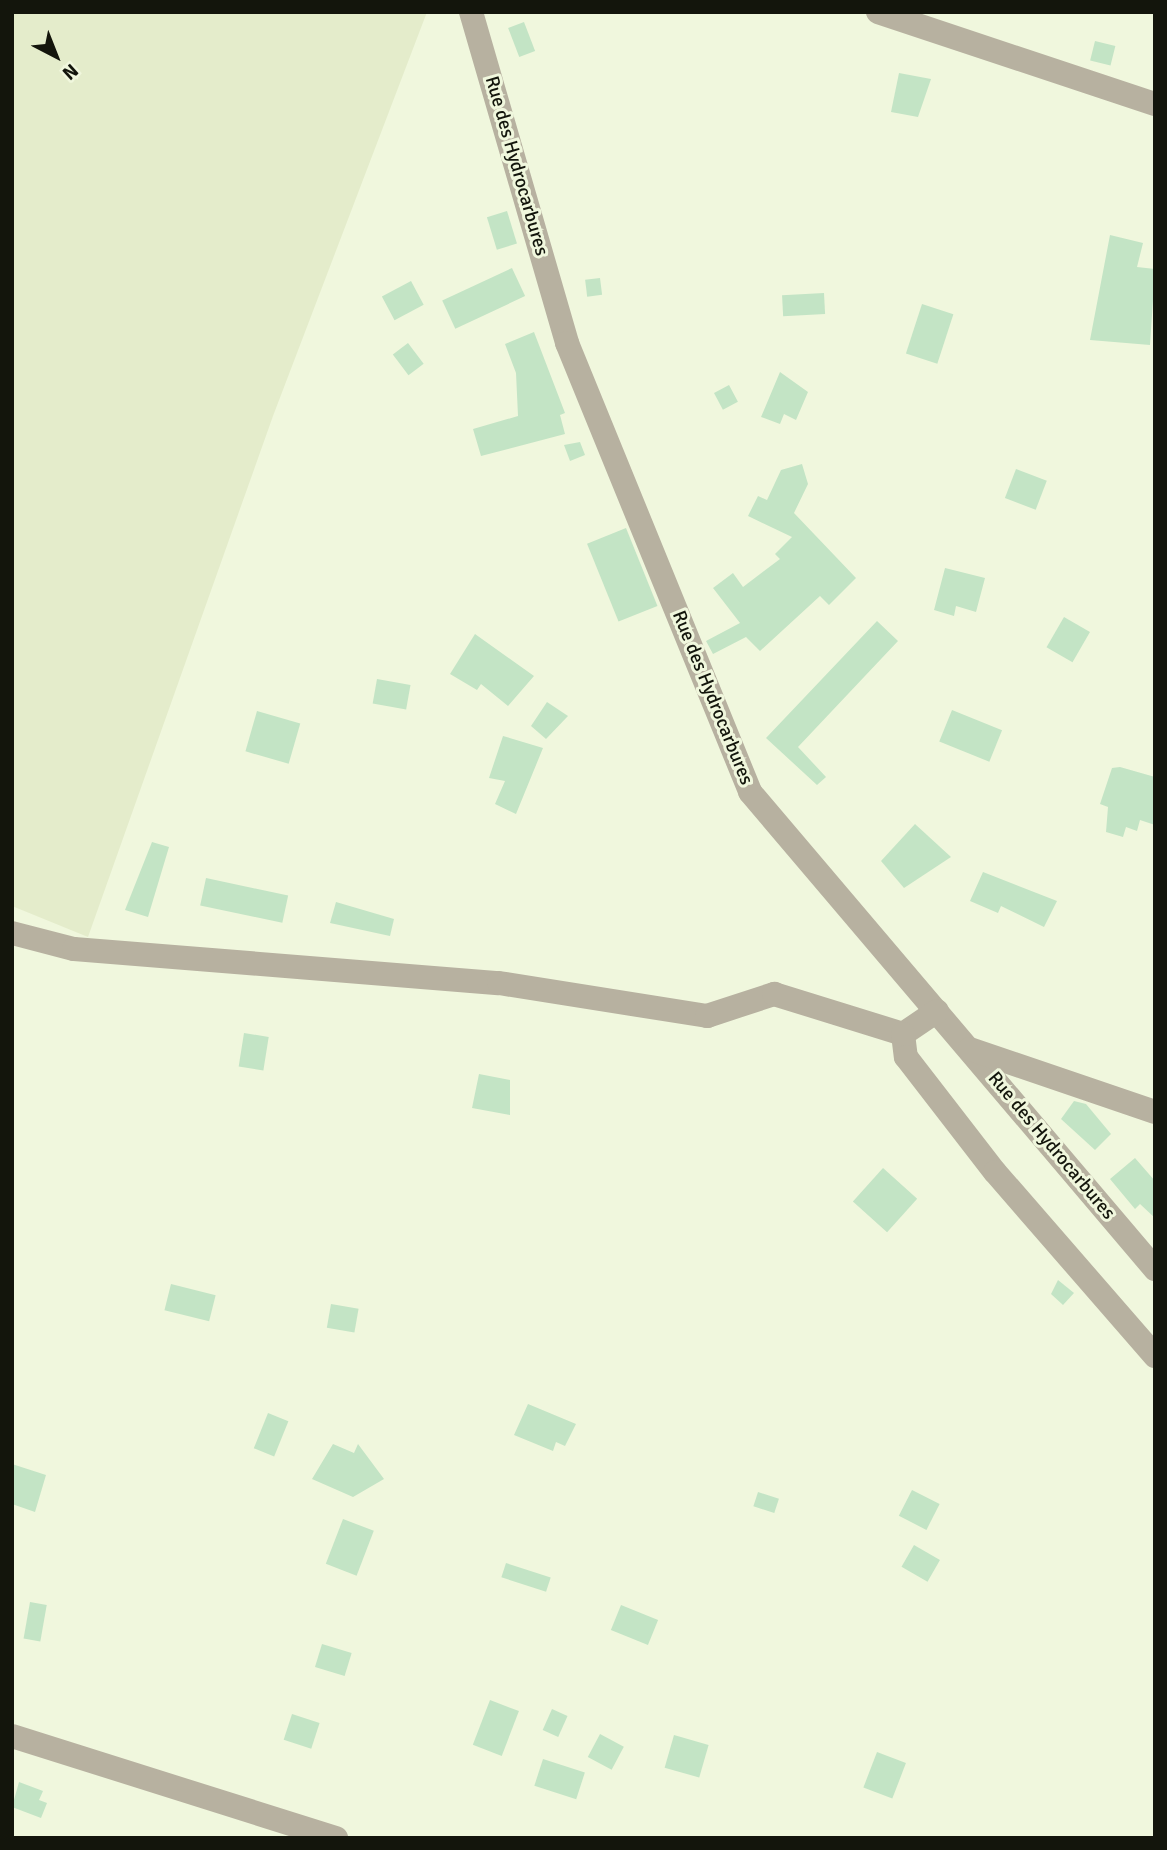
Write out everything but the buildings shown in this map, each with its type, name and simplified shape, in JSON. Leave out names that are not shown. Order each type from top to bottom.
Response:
[{"type":"street","name":"Rue des Hydrocarbures","points":[[471,12],[567,344],[750,792],[1155,1269]]},
{"type":"street","points":[[878,12],[1155,104]]},
{"type":"street","points":[[12,933],[74,949],[499,983],[707,1016],[775,994],[903,1034]]},
{"type":"street","points":[[903,1034],[937,1011]]},
{"type":"street","points":[[903,1034],[906,1057],[995,1171],[1155,1356]]},
{"type":"street","points":[[970,1049],[1155,1112]]},
{"type":"street","points":[[12,1736],[337,1838]]},
{"type":"shaded area","points":[[12,12],[427,12],[273,416],[88,937],[12,906]]}]
